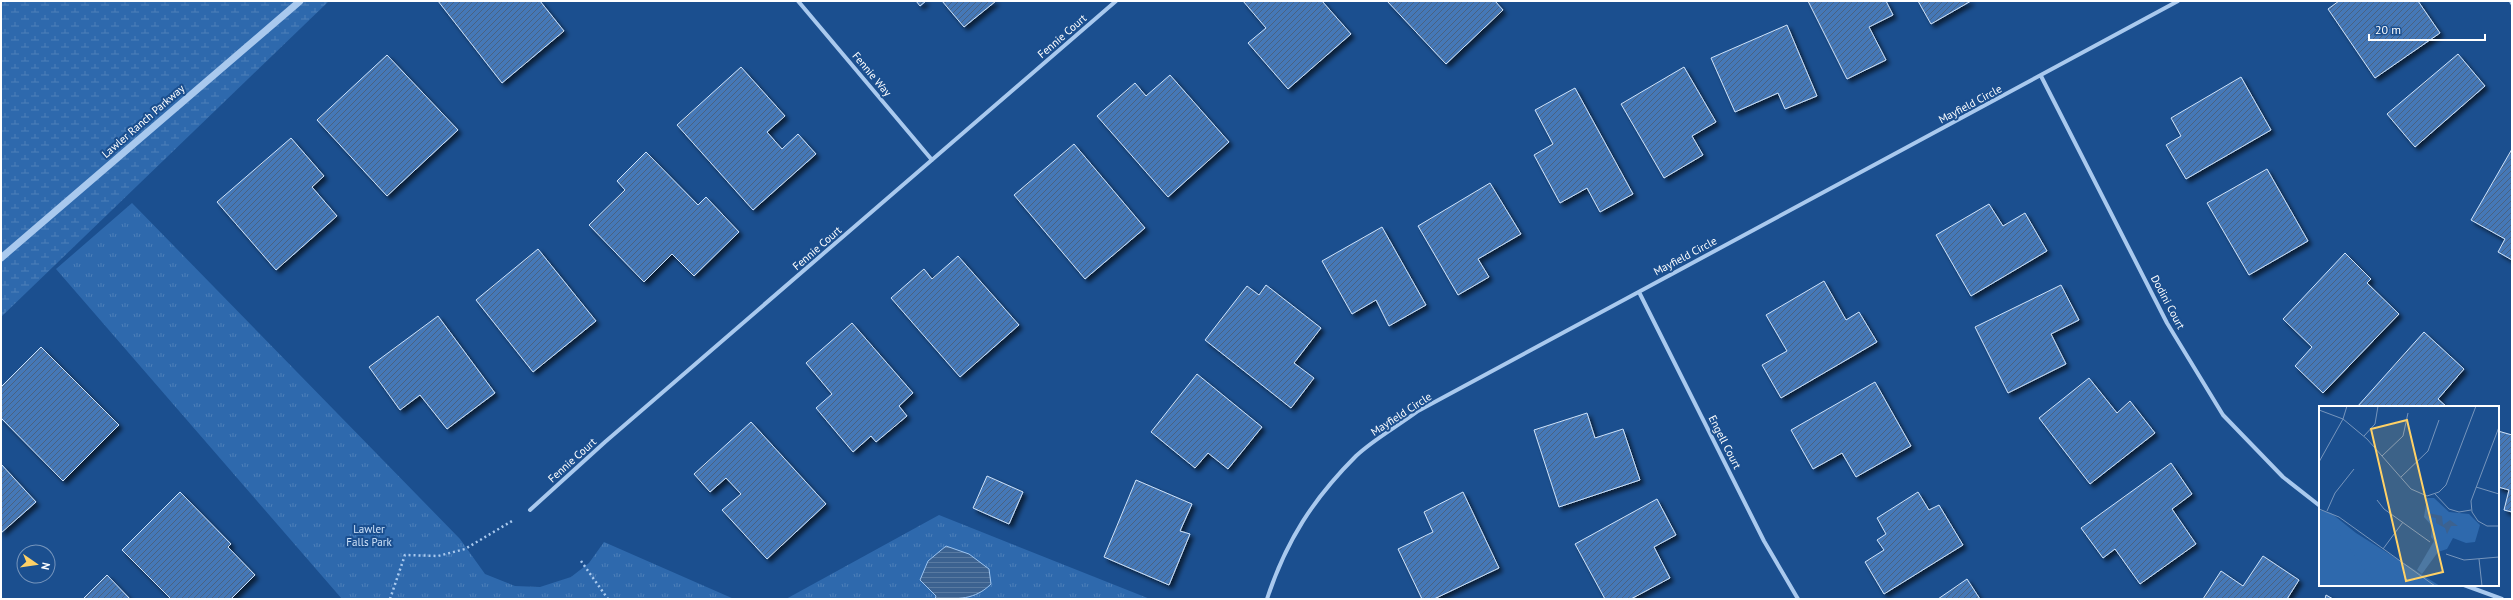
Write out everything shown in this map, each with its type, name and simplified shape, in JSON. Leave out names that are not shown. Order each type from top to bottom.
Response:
[{"type":"street","name":"Lawler Ranch Parkway","points":[[1,258],[300,1]]},
{"type":"street","name":"Fennie Way","points":[[798,1],[932,160]]},
{"type":"street","name":"Fennie Court","points":[[530,510],[605,442],[1116,1]]},
{"type":"street","name":"Mayfield Circle","points":[[1267,599],[1279,562],[1311,506],[1357,455],[1418,411],[2178,1]]},
{"type":"street","name":"Dodini Court","points":[[2041,76],[2167,323],[2223,414],[2283,477],[2319,505]]},
{"type":"street","name":"Engell Court","points":[[1639,292],[1764,541],[1798,599]]},
{"type":"street","points":[[2467,586],[2502,599]]},
{"type":"path","points":[[390,599],[405,555],[438,556],[465,549],[530,510]]},
{"type":"path","points":[[581,561],[608,599]]},
{"type":"green space","points":[[1,1],[329,1],[1,317]]},
{"type":"green space","name":"Lawler Falls Park","points":[[132,203],[460,539],[485,574],[515,586],[540,587],[571,577],[589,563],[604,542],[734,599],[342,599],[56,269]]},
{"type":"green space","points":[[939,515],[1150,599],[786,599]]},
{"type":"shaded area","points":[[946,546],[969,554],[989,569],[991,584],[979,593],[966,598],[935,599],[936,596],[920,580],[928,561]]},
{"type":"building","points":[[438,1],[540,1],[564,31],[502,83]]},
{"type":"building","points":[[916,1],[926,1],[920,6]]},
{"type":"building","points":[[942,1],[996,1],[964,27]]},
{"type":"building","points":[[1243,1],[1322,1],[1351,34],[1288,89],[1248,43],[1266,28]]},
{"type":"building","points":[[1387,1],[1495,1],[1503,10],[1446,64]]},
{"type":"building","points":[[1808,1],[1886,1],[1893,15],[1869,27],[1886,60],[1847,79]]},
{"type":"building","points":[[1918,1],[1971,1],[1931,24]]},
{"type":"building","points":[[2339,1],[2418,1],[2440,33],[2375,78],[2328,9]]},
{"type":"building","points":[[1787,25],[1817,96],[1785,109],[1778,93],[1735,112],[1711,58]]},
{"type":"building","points":[[2458,54],[2485,86],[2415,147],[2387,114]]},
{"type":"building","points":[[387,55],[458,130],[387,196],[317,120]]},
{"type":"building","points":[[741,67],[785,116],[767,132],[782,149],[798,134],[816,154],[753,210],[677,125]]},
{"type":"building","points":[[1684,67],[1716,122],[1692,136],[1703,155],[1664,178],[1621,104]]},
{"type":"building","points":[[1170,75],[1229,142],[1168,197],[1097,116],[1135,83],[1146,96]]},
{"type":"building","points":[[2241,77],[2271,130],[2186,179],[2166,145],[2181,136],[2171,118]]},
{"type":"building","points":[[1575,88],[1633,194],[1600,212],[1587,188],[1560,203],[1534,155],[1553,144],[1535,110]]},
{"type":"building","points":[[291,138],[324,176],[312,187],[337,216],[276,270],[217,202]]},
{"type":"building","points":[[1074,144],[1145,228],[1085,279],[1014,195]]},
{"type":"building","points":[[2512,149],[2512,260],[2498,252],[2505,239],[2471,220]]},
{"type":"building","points":[[646,152],[698,205],[706,197],[739,232],[694,276],[672,254],[644,282],[589,225],[625,190],[617,181]]},
{"type":"building","points":[[2267,169],[2308,241],[2249,275],[2207,203]]},
{"type":"building","points":[[1490,183],[1521,234],[1478,259],[1489,277],[1458,295],[1418,226]]},
{"type":"building","points":[[1989,204],[2003,226],[2025,213],[2047,251],[1971,296],[1936,235]]},
{"type":"building","points":[[1382,227],[1426,305],[1389,326],[1376,300],[1352,314],[1322,261]]},
{"type":"building","points":[[538,249],[596,321],[533,372],[476,300]]},
{"type":"building","points":[[2345,253],[2371,279],[2367,283],[2399,314],[2323,393],[2295,366],[2312,347],[2283,319]]},
{"type":"building","points":[[958,256],[1019,325],[960,377],[891,298],[924,269],[932,279]]},
{"type":"building","points":[[1824,281],[1846,320],[1859,312],[1877,342],[1781,398],[1762,365],[1787,351],[1766,315]]},
{"type":"building","points":[[1266,285],[1321,328],[1294,363],[1314,378],[1291,408],[1205,340],[1247,286],[1259,295]]},
{"type":"building","points":[[2061,285],[2079,320],[2051,334],[2066,364],[2008,393],[1975,327]]},
{"type":"building","points":[[438,316],[495,393],[447,429],[420,395],[400,410],[369,367]]},
{"type":"building","points":[[852,323],[913,393],[899,406],[907,416],[876,442],[871,436],[853,452],[816,408],[832,394],[806,363]]},
{"type":"building","points":[[2424,332],[2464,369],[2438,399],[2446,406],[2358,406]]},
{"type":"building","points":[[41,347],[119,425],[63,481],[1,418],[1,387]]},
{"type":"building","points":[[1197,374],[1262,427],[1228,469],[1208,453],[1195,468],[1151,432]]},
{"type":"building","points":[[2089,378],[2117,413],[2130,401],[2155,433],[2090,484],[2039,418]]},
{"type":"building","points":[[1875,382],[1911,446],[1856,477],[1842,453],[1813,469],[1791,430]]},
{"type":"building","points":[[1587,413],[1595,438],[1623,429],[1640,480],[1559,507],[1534,430]]},
{"type":"building","points":[[751,422],[826,504],[767,559],[722,510],[741,494],[726,478],[710,492],[694,474]]},
{"type":"building","points":[[2499,431],[2512,435],[2512,512],[2504,510],[2509,490],[2499,487]]},
{"type":"building","points":[[2171,463],[2192,494],[2172,509],[2196,544],[2140,584],[2115,549],[2103,558],[2081,528]]},
{"type":"building","points":[[1,464],[36,502],[1,533]]},
{"type":"building","points":[[987,476],[1023,492],[1009,524],[973,508]]},
{"type":"building","points":[[1136,480],[1192,504],[1180,531],[1190,534],[1169,585],[1104,557]]},
{"type":"building","points":[[180,492],[231,544],[228,547],[255,575],[231,599],[171,599],[122,550]]},
{"type":"building","points":[[1463,492],[1499,568],[1434,599],[1422,599],[1398,549],[1433,532],[1424,512]]},
{"type":"building","points":[[1918,492],[1929,510],[1939,505],[1963,545],[1884,594],[1865,562],[1884,550],[1877,540],[1886,534],[1877,518]]},
{"type":"building","points":[[1657,499],[1676,535],[1654,547],[1670,578],[1631,599],[1605,599],[1575,544]]},
{"type":"building","points":[[2263,556],[2299,580],[2287,599],[2203,599],[2221,571],[2243,586]]},
{"type":"building","points":[[107,575],[130,599],[83,599]]},
{"type":"building","points":[[1967,579],[1980,599],[1938,599]]},
{"type":"building","points":[[2326,595],[2333,599],[2325,599]]}]
